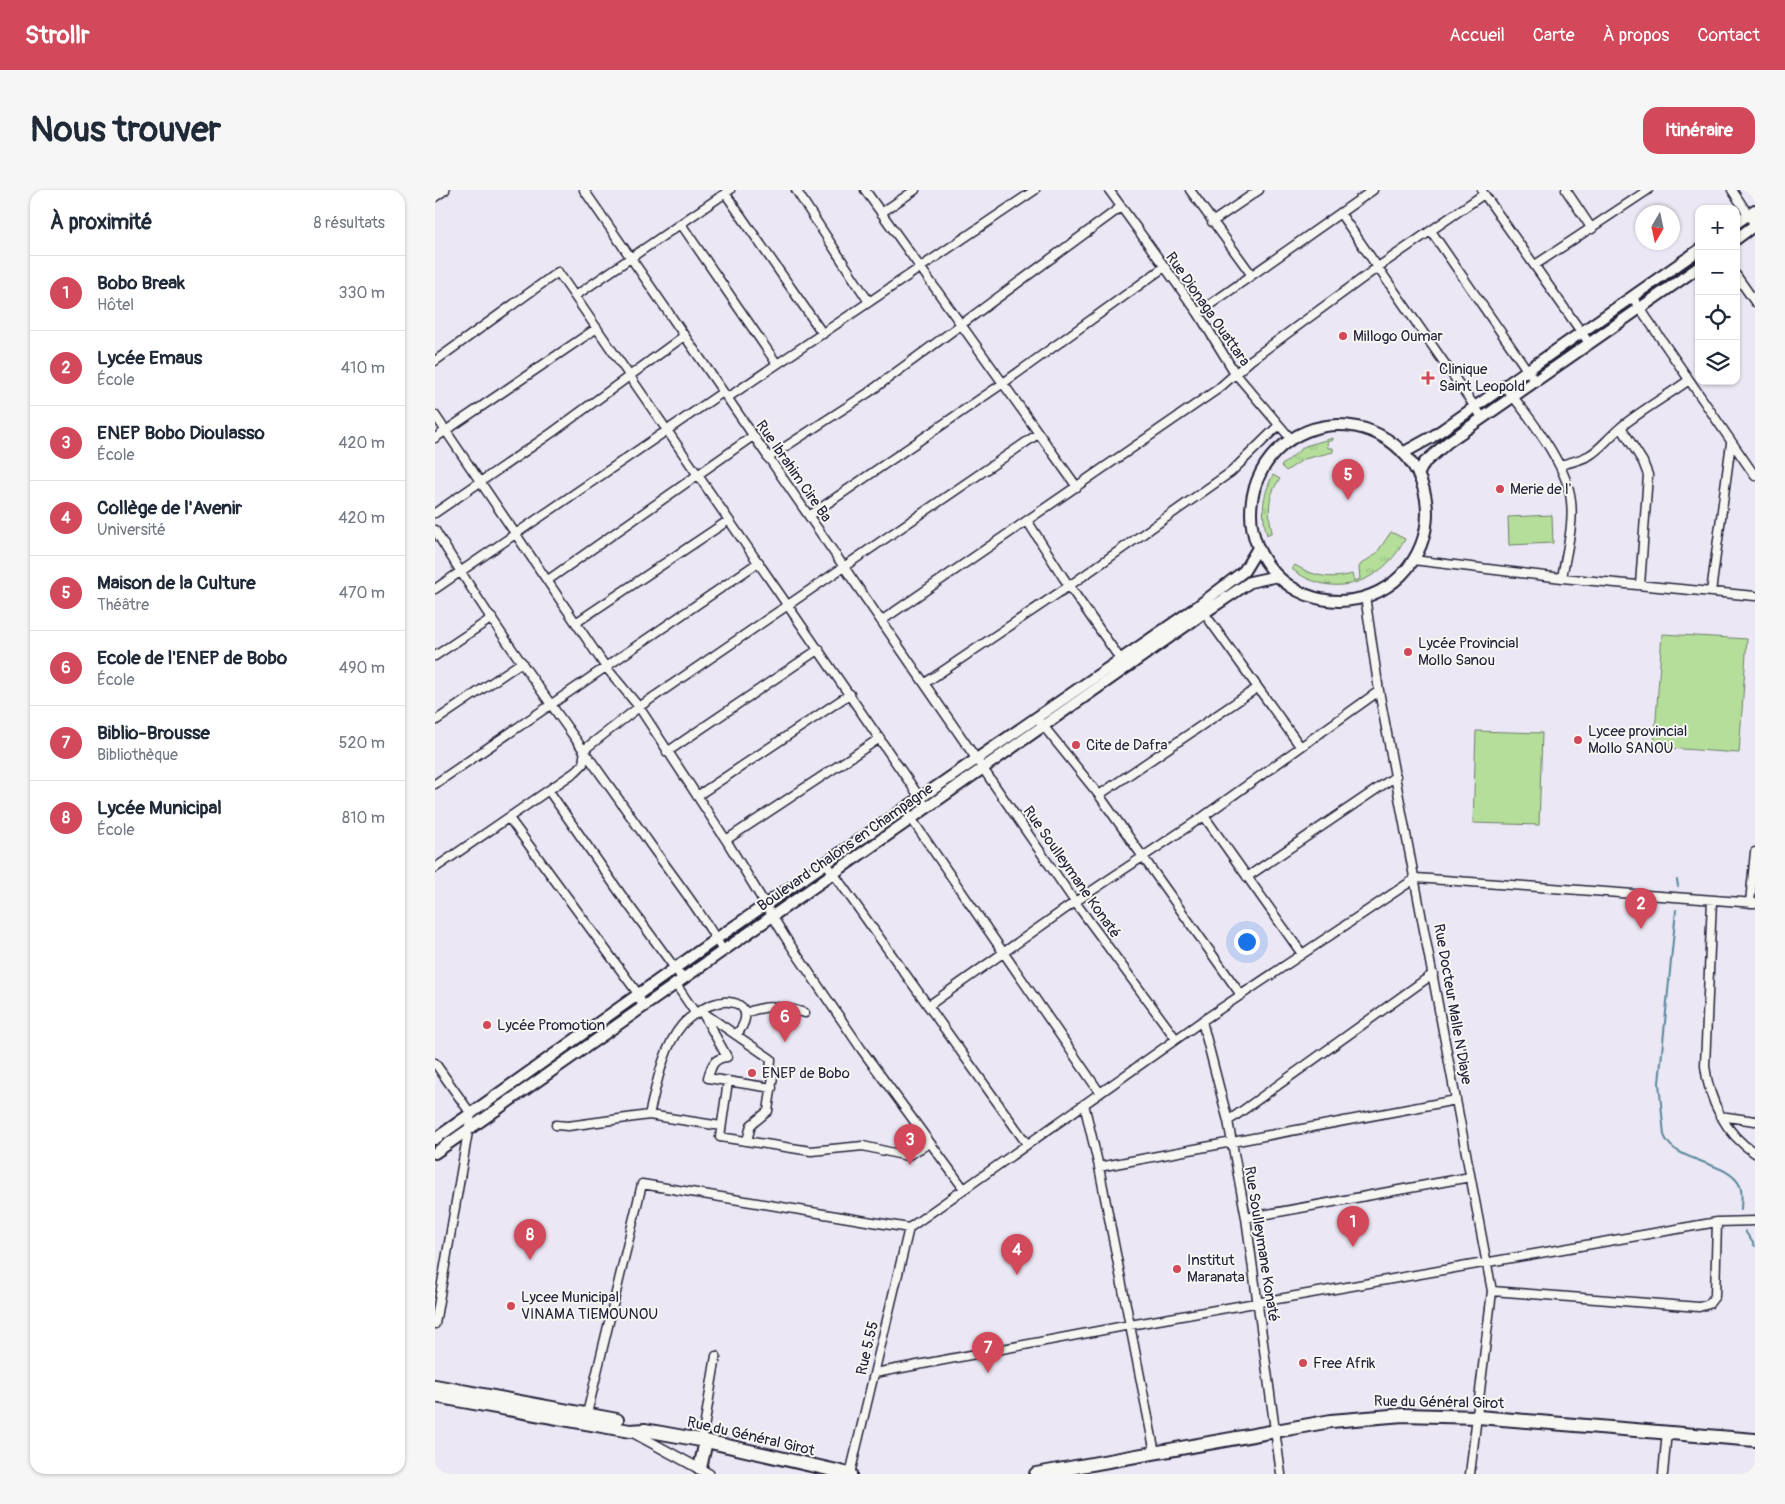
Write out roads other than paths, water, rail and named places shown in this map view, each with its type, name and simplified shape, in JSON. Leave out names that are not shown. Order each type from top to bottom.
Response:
[{"type":"highway","points":[[435,1386],[586,1418],[630,1431],[645,1430]]},
{"type":"highway","points":[[435,1396],[631,1424],[645,1430]]},
{"type":"highway","name":"Rue du Général Girot","points":[[1036,1474],[1344,1419],[1403,1415],[1478,1417],[1755,1440]]},
{"type":"highway","name":"Rue du Général Girot","points":[[645,1430],[704,1441],[850,1474]]},
{"type":"highway","points":[[704,1441],[704,1471]]},
{"type":"main road","points":[[1740,220],[1752,212]]},
{"type":"main road","points":[[1740,237],[1755,225]]},
{"type":"main road","points":[[1403,453],[1432,437],[1695,253]]},
{"type":"main road","points":[[1418,475],[1432,455],[1482,417],[1695,270]]},
{"type":"main road","points":[[1350,426],[1376,434],[1403,453],[1418,475],[1425,499],[1426,520],[1422,540],[1413,560],[1394,581],[1365,596],[1344,600],[1320,598],[1297,590],[1278,576],[1259,548],[1254,534],[1251,513],[1255,485],[1269,459],[1291,439],[1322,427],[1350,426]]},
{"type":"main road","name":"Boulevard Chalons en Champagne","points":[[1201,609],[1244,571],[1259,548]]},
{"type":"main road","name":"Boulevard Chalons en Champagne","points":[[435,1139],[765,904],[1036,717],[1123,663],[1201,609],[1250,582],[1278,576]]},
{"type":"main road","name":"Boulevard Chalons en Champagne","points":[[435,1153],[679,980],[835,874],[1043,726],[1123,663]]},
{"type":"street","points":[[435,197],[445,190]]},
{"type":"street","name":"Rue Ibrahim Cire Ba","points":[[584,190],[983,768]]},
{"type":"street","points":[[796,190],[869,302]]},
{"type":"street","points":[[865,190],[1077,487]]},
{"type":"street","points":[[881,213],[915,190]]},
{"type":"street","points":[[435,589],[667,430],[823,334],[920,266],[1035,190]]},
{"type":"street","name":"Rue Dionaga Ouattara","points":[[1109,190],[1163,268],[1198,313],[1235,374],[1291,439]]},
{"type":"street","points":[[1190,190],[1251,274]]},
{"type":"street","points":[[1212,222],[1259,190]]},
{"type":"street","points":[[1198,313],[1373,190]]},
{"type":"street","points":[[1566,190],[1593,229]]},
{"type":"street","points":[[1535,265],[1593,229],[1647,190]]},
{"type":"street","points":[[1732,190],[1752,212],[1755,225]]},
{"type":"street","points":[[575,296],[727,192],[823,334]]},
{"type":"street","points":[[881,621],[1028,522],[1218,389],[1235,374],[1378,267],[1431,231],[1483,192],[1589,343]]},
{"type":"street","points":[[768,458],[868,393],[1121,208]]},
{"type":"street","points":[[1340,213],[1482,417]]},
{"type":"street","points":[[681,224],[777,364]]},
{"type":"street","points":[[1431,231],[1534,380]]},
{"type":"street","points":[[809,516],[1002,384],[1163,268]]},
{"type":"street","points":[[435,361],[558,272],[697,475],[788,603],[927,808]]},
{"type":"street","points":[[1740,281],[1755,302]]},
{"type":"street","points":[[1633,298],[1755,476]]},
{"type":"street","points":[[435,438],[597,328]]},
{"type":"street","points":[[435,513],[631,376],[684,336]]},
{"type":"street","points":[[1560,465],[1583,460],[1593,454],[1621,427],[1689,380]]},
{"type":"street","points":[[1504,386],[1560,465],[1567,484],[1571,507],[1562,578]]},
{"type":"street","points":[[435,415],[605,666],[639,707],[726,840],[772,916],[862,1050],[964,1189]]},
{"type":"street","points":[[925,683],[1069,586],[1231,472],[1278,426]]},
{"type":"street","points":[[1621,427],[1643,462],[1648,475],[1640,585]]},
{"type":"street","points":[[435,868],[549,791],[583,764],[585,749],[639,707],[843,565],[1038,434]]},
{"type":"street","points":[[548,580],[753,436]]},
{"type":"street","points":[[1711,592],[1731,443]]},
{"type":"street","points":[[577,622],[729,520]]},
{"type":"street","points":[[1028,522],[1069,586],[1123,663]]},
{"type":"street","points":[[435,530],[459,571],[550,704],[585,749],[723,951]]},
{"type":"street","points":[[1413,560],[1562,578],[1755,596]]},
{"type":"street","points":[[435,784],[605,666],[681,618],[759,562]]},
{"type":"street","name":"Rue Docteur Malle N'Diaye","points":[[1365,596],[1379,691],[1416,878],[1492,1291],[1471,1474]]},
{"type":"street","points":[[1201,609],[1300,746]]},
{"type":"street","points":[[435,656],[492,618]]},
{"type":"street","points":[[667,752],[819,649]]},
{"type":"street","points":[[435,721],[523,662]]},
{"type":"street","points":[[1099,795],[1257,688]]},
{"type":"street","points":[[928,1006],[1075,902],[1204,816],[1379,691]]},
{"type":"street","points":[[697,796],[850,694]]},
{"type":"street","points":[[1036,717],[1099,795],[1241,995]]},
{"type":"street","points":[[726,840],[880,738]]},
{"type":"street","name":"Rue Soulleymane Konaté","points":[[983,768],[1075,902],[1176,1039]]},
{"type":"street","points":[[1247,877],[1396,776]]},
{"type":"street","points":[[549,791],[620,894],[675,968],[679,980],[727,1057],[720,1058],[711,1066],[708,1078],[772,1088]]},
{"type":"street","points":[[904,808],[1100,1093]]},
{"type":"street","points":[[1204,816],[1302,954]]},
{"type":"street","points":[[509,818],[639,995],[642,1006]]},
{"type":"street","points":[[586,1418],[642,1184],[909,1228],[1176,1039],[1416,878],[1753,903],[1755,852]]},
{"type":"street","points":[[826,863],[1027,1144]]},
{"type":"street","points":[[1712,900],[1705,1066],[1711,1096],[1720,1116],[1737,1138],[1755,1153]]},
{"type":"street","points":[[1228,1121],[1433,974]]},
{"type":"street","points":[[649,1115],[664,1058],[682,1025],[711,1005],[723,1002],[734,1003],[743,1007],[747,1013],[746,1022],[736,1035]]},
{"type":"street","points":[[747,1013],[759,1008],[779,1006],[805,1013]]},
{"type":"street","points":[[699,1012],[771,1059],[770,1072],[773,1076],[768,1111],[751,1125],[747,1141]]},
{"type":"street","name":"Rue Soulleymane Konaté","points":[[1203,1021],[1228,1121],[1246,1218],[1281,1474]]},
{"type":"street","points":[[435,1063],[471,1114],[435,1324]]},
{"type":"street","points":[[728,1081],[720,1137],[811,1151],[863,1146],[907,1156],[930,1143]]},
{"type":"street","points":[[1099,1166],[1457,1100]]},
{"type":"street","points":[[1084,1104],[1099,1166],[1155,1453]]},
{"type":"street","points":[[556,1125],[568,1126],[649,1115],[721,1126]]},
{"type":"street","points":[[1720,1116],[1755,1121]]},
{"type":"street","points":[[1246,1218],[1470,1177]]},
{"type":"street","points":[[875,1373],[1487,1261],[1717,1222],[1755,1221]]},
{"type":"street","points":[[1492,1291],[1699,1307],[1709,1304],[1715,1296],[1717,1222]]},
{"type":"street","name":"Rue 5.55","points":[[850,1474],[909,1228]]},
{"type":"street","points":[[704,1441],[716,1356]]},
{"type":"street","points":[[630,1431],[704,1471]]},
{"type":"street","points":[[1663,1474],[1667,1432]]},
{"type":"waterway","points":[[1677,880],[1678,886]]},
{"type":"waterway","points":[[1676,910],[1659,1083],[1664,1135],[1679,1152],[1725,1171],[1734,1178],[1741,1189],[1741,1210]]},
{"type":"waterway","points":[[1745,1231],[1755,1246]]},
{"type":"place","name":"Millogo Oumar","points":[[1343,336]]},
{"type":"place","name":"Clinique Saint Leopold","points":[[1428,378]]},
{"type":"place","name":"Merie de l'","points":[[1500,489]]},
{"type":"place","name":"Maison de la Culture","points":[[1348,500]]},
{"type":"place","name":"Lycée Provincial Mollo Sanou","points":[[1408,652]]},
{"type":"place","name":"Lycee provincial Mollo SANOU","points":[[1578,740]]},
{"type":"place","name":"Cite de Dafra","points":[[1076,745]]},
{"type":"place","name":"Lycée Emaus","points":[[1641,929]]},
{"type":"place","name":"Lycée Promotion","points":[[487,1025]]},
{"type":"place","name":"Ecole de l'ENEP de Bobo","points":[[785,1042]]},
{"type":"place","name":"ENEP de Bobo","points":[[752,1073]]},
{"type":"place","name":"ENEP Bobo Dioulasso","points":[[910,1165]]},
{"type":"place","name":"Bobo Break","points":[[1353,1247]]},
{"type":"place","name":"Lycée Municipal","points":[[530,1260]]},
{"type":"place","name":"Institut Maranata","points":[[1177,1269]]},
{"type":"place","name":"Collège de l'Avenir","points":[[1017,1275]]},
{"type":"place","name":"Lycee Municipal VINAMA TIEMOUNOU","points":[[511,1306]]},
{"type":"place","name":"Free Afrik","points":[[1303,1363]]},
{"type":"place","name":"Biblio-Brousse","points":[[988,1373]]}]
